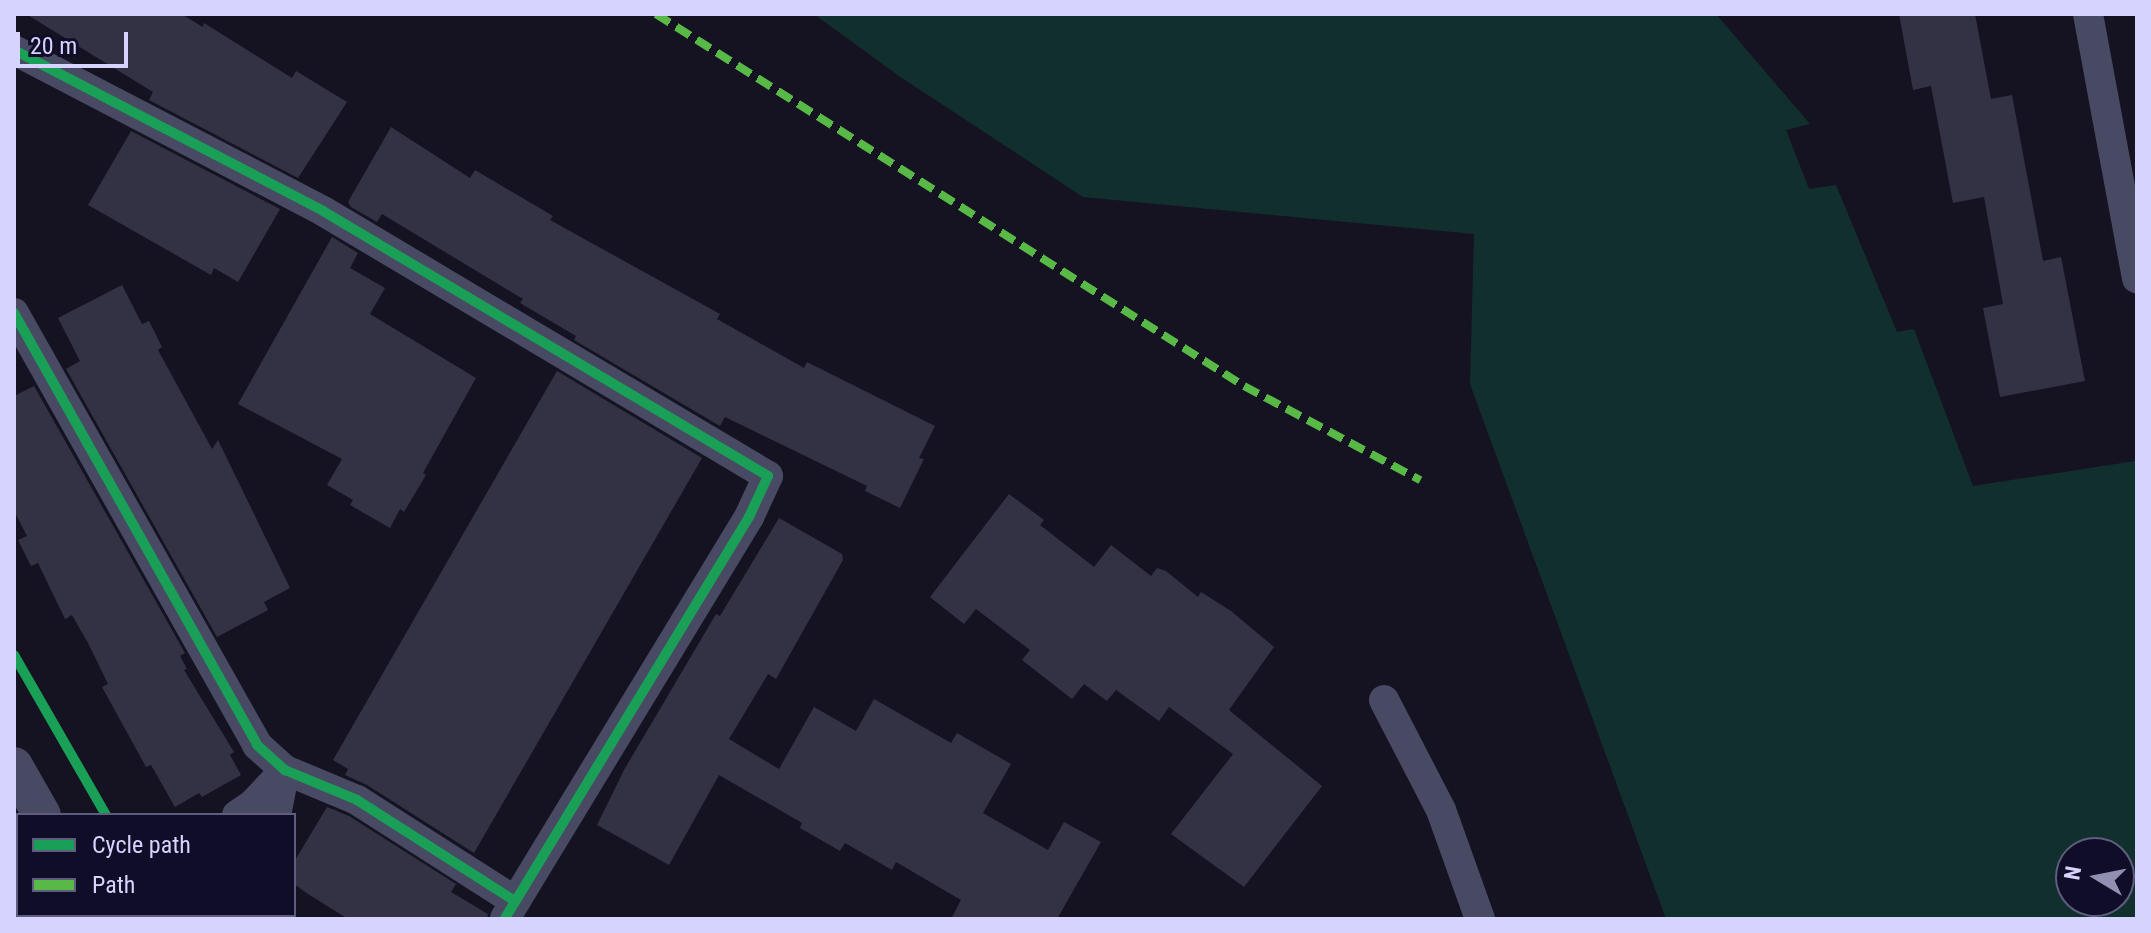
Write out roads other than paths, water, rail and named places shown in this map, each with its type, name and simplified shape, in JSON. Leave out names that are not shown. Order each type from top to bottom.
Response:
[{"type":"street","points":[[2088,14],[2137,278]]},
{"type":"street","points":[[14,50],[323,211],[768,476],[749,517],[510,910],[357,800],[285,770],[257,745],[14,313]]},
{"type":"street","points":[[1384,700],[1441,810],[1480,919]]},
{"type":"street","points":[[14,766],[41,813]]},
{"type":"street","points":[[240,813],[252,805],[285,770]]},
{"type":"street","points":[[276,813],[285,770]]}]
